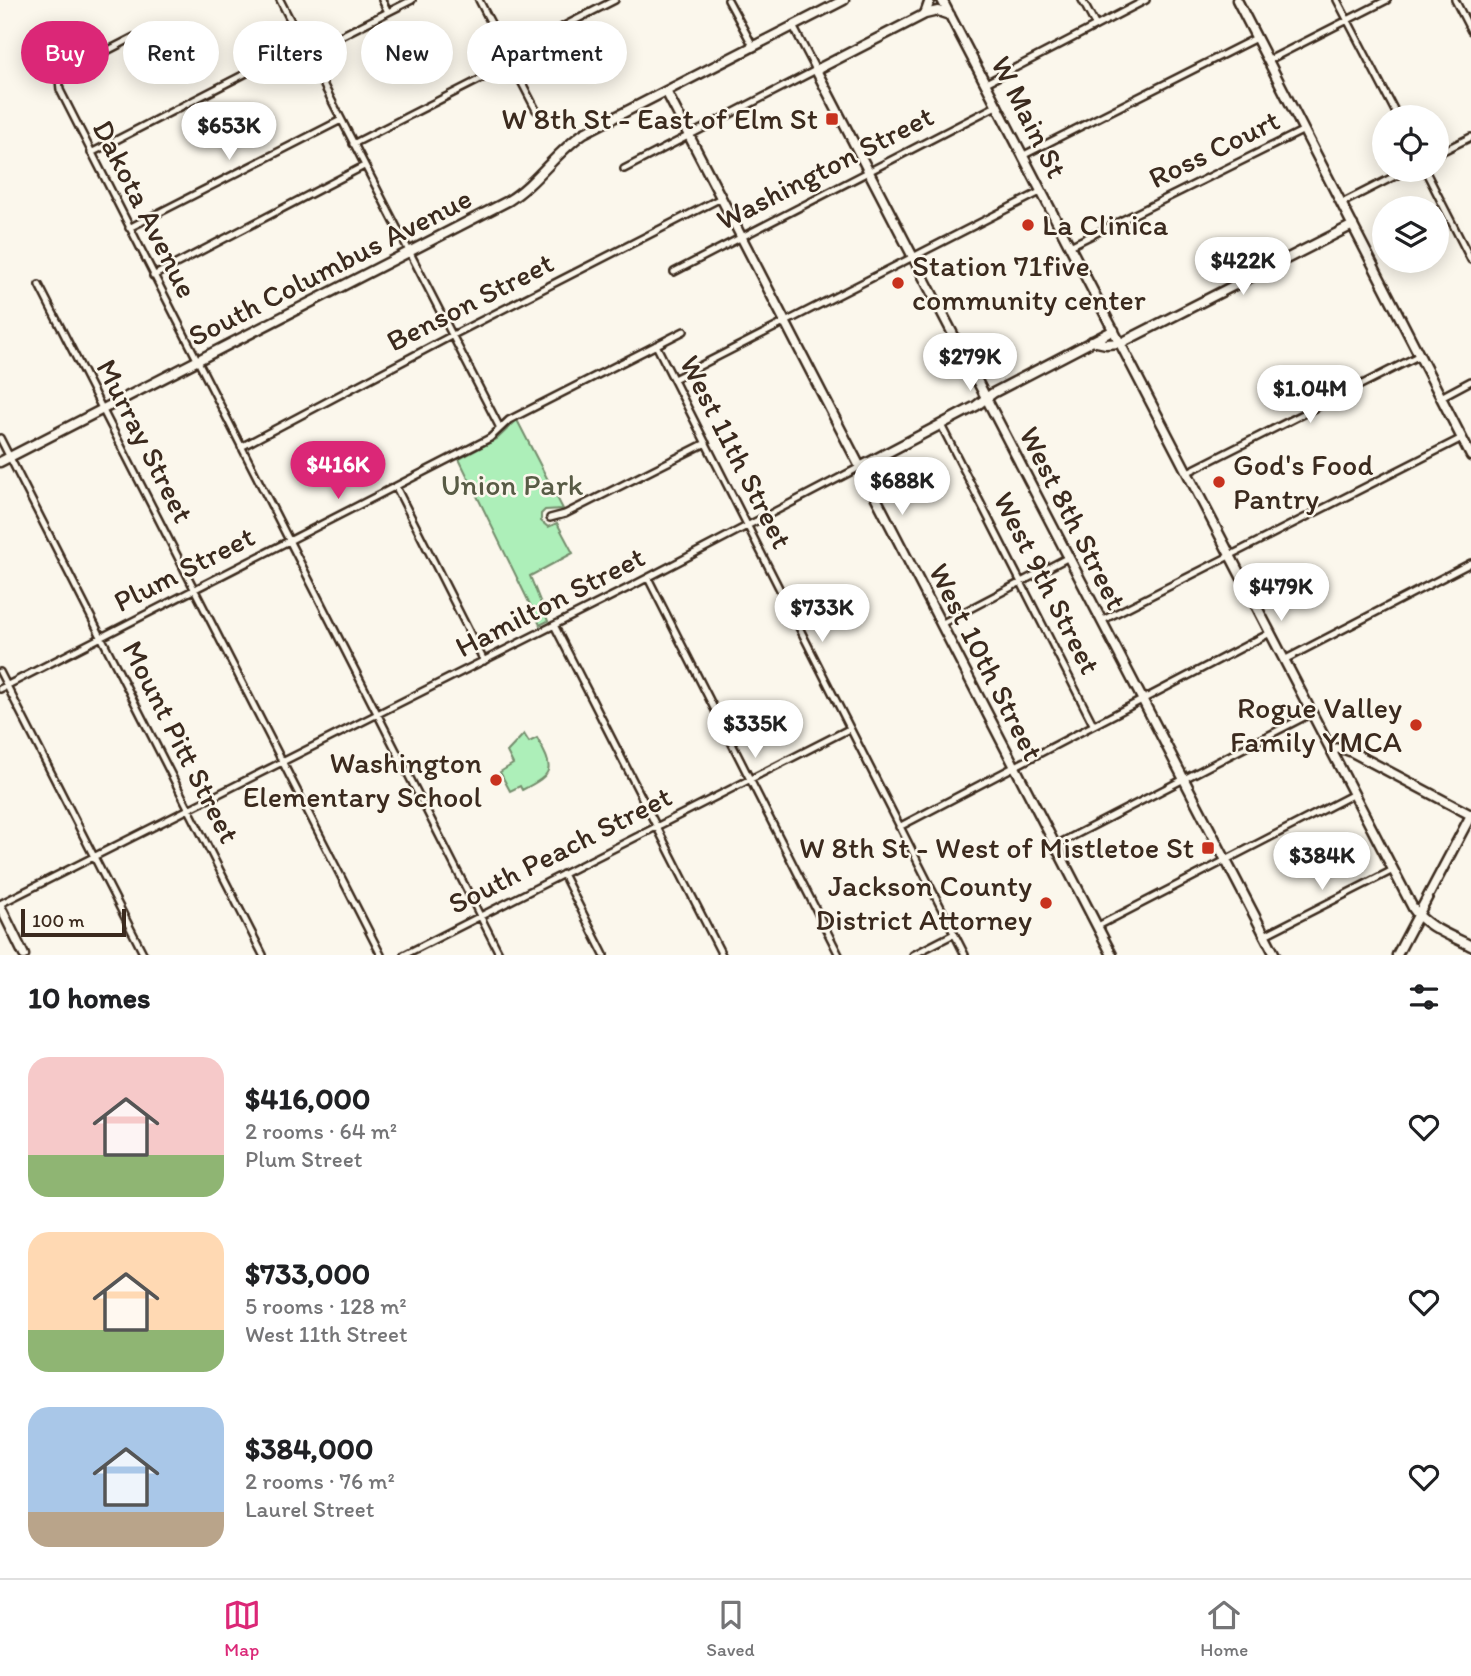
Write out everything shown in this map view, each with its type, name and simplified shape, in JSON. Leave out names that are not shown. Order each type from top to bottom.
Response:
[{"type":"main road","name":"South Columbus Avenue","points":[[0,462],[508,201],[529,186],[560,151],[576,138],[844,0]]},
{"type":"main road","points":[[925,14],[930,0]]},
{"type":"main road","name":"W Main St","points":[[942,0],[1418,916]]},
{"type":"main road","points":[[1237,0],[1471,456]]},
{"type":"main road","points":[[816,70],[925,14],[938,11],[950,15]]},
{"type":"main road","name":"West 8th Street","points":[[816,70],[1275,955]]},
{"type":"main road","name":"West 10th Street","points":[[666,91],[1112,955]]},
{"type":"main road","points":[[1092,341],[1121,343],[1353,225]]},
{"type":"main road","name":"Hamilton Street","points":[[860,467],[1114,330]]},
{"type":"main road","points":[[1330,748],[1352,752],[1471,815],[1397,955]]},
{"type":"main road","points":[[0,905],[24,955]]},
{"type":"main road","points":[[1418,916],[1471,946]]},
{"type":"street","points":[[280,0],[291,21]]},
{"type":"street","points":[[382,0],[388,12]]},
{"type":"street","points":[[347,33],[412,0]]},
{"type":"street","points":[[479,0],[490,21]]},
{"type":"street","points":[[574,21],[615,0]]},
{"type":"street","points":[[728,0],[753,46]]},
{"type":"street","points":[[1082,0],[1096,26]]},
{"type":"street","points":[[986,83],[1146,0]]},
{"type":"street","points":[[1337,0],[1392,105]]},
{"type":"street","points":[[1267,61],[1387,0]]},
{"type":"street","points":[[1455,0],[1471,31]]},
{"type":"street","name":"West 8th Street","points":[[793,26],[816,70]]},
{"type":"street","points":[[1024,155],[1256,38]]},
{"type":"street","name":"Dakota Avenue","points":[[123,43],[66,72],[59,80],[60,90],[500,955]]},
{"type":"street","points":[[624,169],[816,70]]},
{"type":"street","points":[[91,153],[233,80]]},
{"type":"street","points":[[323,84],[500,428]]},
{"type":"street","points":[[353,144],[471,84]]},
{"type":"street","points":[[523,84],[536,110]]},
{"type":"street","name":"Washington Street","points":[[674,272],[998,105]]},
{"type":"street","points":[[129,228],[341,120]]},
{"type":"street","name":"Ross Court","points":[[1070,246],[1304,130]]},
{"type":"street","points":[[1449,149],[1471,137]]},
{"type":"street","points":[[153,276],[364,166]]},
{"type":"street","points":[[1342,204],[1384,182]]},
{"type":"street","points":[[1430,182],[1471,260]]},
{"type":"street","points":[[674,379],[1042,191]]},
{"type":"street","name":"Benson Street","points":[[241,447],[451,335],[721,198]]},
{"type":"street","name":"Murray Street","points":[[39,285],[381,955]]},
{"type":"street","name":"Plum Street","points":[[0,689],[490,438],[509,420],[684,331]]},
{"type":"street","name":"West 11th Street","points":[[656,345],[965,955]]},
{"type":"street","points":[[1188,472],[1420,355]]},
{"type":"street","points":[[1441,397],[1471,381]]},
{"type":"street","name":"West 9th Street","points":[[941,425],[1093,724]]},
{"type":"street","name":"Mount Pitt Street","points":[[0,438],[263,955]]},
{"type":"street","points":[[1101,621],[1462,438]]},
{"type":"street","points":[[550,518],[565,514],[706,443]]},
{"type":"street","name":"Hamilton Street","points":[[0,905],[648,578],[860,467]]},
{"type":"street","points":[[396,487],[484,661]]},
{"type":"street","points":[[941,624],[1067,558]]},
{"type":"street","points":[[1284,660],[1471,563]]},
{"type":"street","points":[[648,578],[839,955]]},
{"type":"street","points":[[555,625],[722,955]]},
{"type":"street","points":[[900,827],[1270,633]]},
{"type":"street","points":[[0,672],[144,955]]},
{"type":"street","points":[[1056,845],[1312,713]]},
{"type":"street","name":"South Peach Street","points":[[404,955],[849,729]]},
{"type":"street","points":[[1098,926],[1354,794]]},
{"type":"street","points":[[1263,936],[1393,870]]},
{"type":"street","points":[[563,874],[604,955]]},
{"type":"street","points":[[913,955],[954,934]]},
{"type":"green space","name":"Union Park","points":[[517,420],[563,509],[545,510],[541,514],[541,521],[548,527],[557,523],[573,553],[530,576],[548,621],[540,625],[459,459],[497,439]]},
{"type":"green space","points":[[524,734],[529,742],[537,738],[546,757],[548,770],[546,775],[533,784],[522,790],[520,786],[510,791],[500,772],[513,764],[507,752]]},
{"type":"place","name":"W 8th St - East of Elm St","points":[[832,119]]},
{"type":"place","name":"La Clinica","points":[[1028,225]]},
{"type":"place","name":"Station 71five community center","points":[[898,283]]},
{"type":"place","name":"God's Food Pantry","points":[[1219,482]]},
{"type":"place","name":"Rogue Valley Family YMCA","points":[[1416,725]]},
{"type":"place","name":"Washington Elementary School","points":[[496,780]]},
{"type":"place","name":"W 8th St - West of Mistletoe St","points":[[1208,848]]},
{"type":"place","name":"Jackson County District Attorney","points":[[1046,903]]}]
